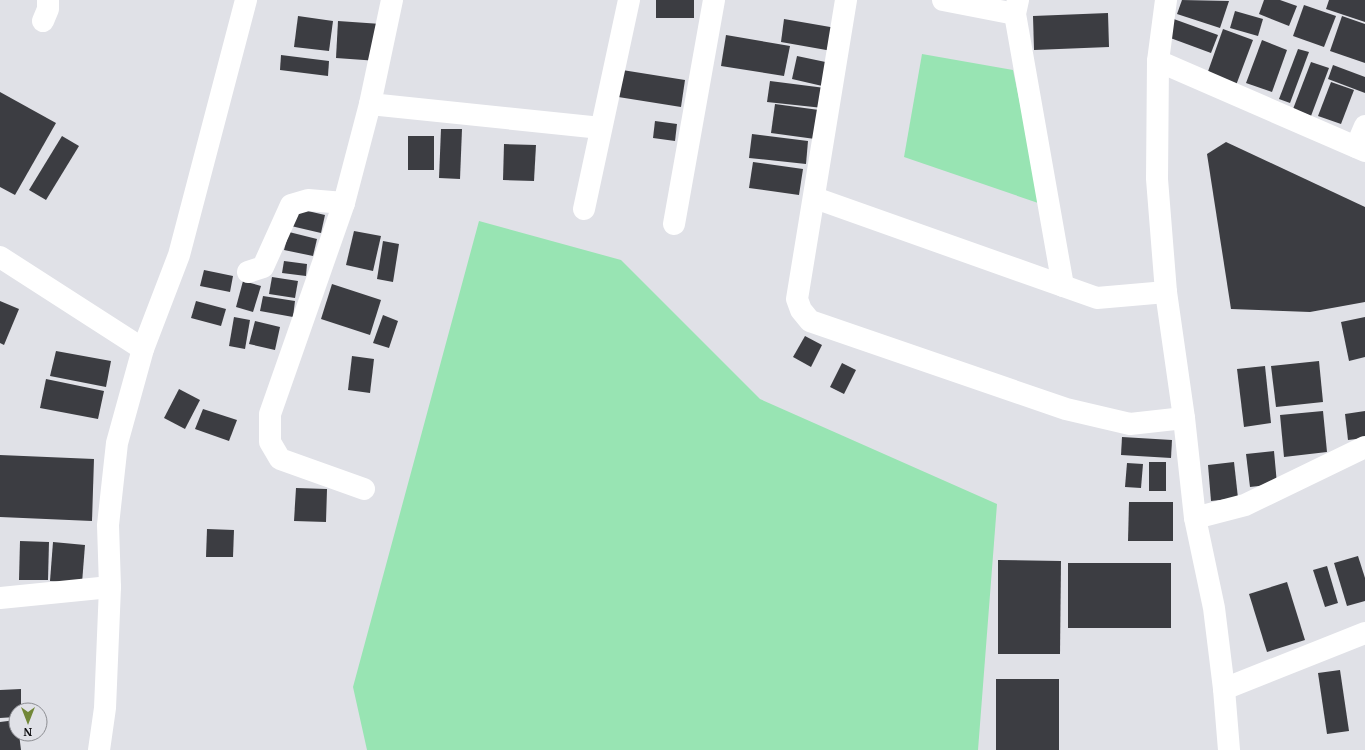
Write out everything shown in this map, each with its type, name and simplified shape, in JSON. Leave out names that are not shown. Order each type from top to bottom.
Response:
[{"type":"street","points":[[44,21],[48,9],[48,0]]},
{"type":"street","points":[[99,750],[105,708],[110,587],[108,525],[117,443],[143,349],[179,254],[246,0]]},
{"type":"street","points":[[364,489],[280,459],[270,442],[270,414],[344,203],[370,104],[392,0]]},
{"type":"street","points":[[584,209],[629,0]]},
{"type":"street","points":[[674,224],[714,0]]},
{"type":"street","points":[[846,0],[815,198],[797,299],[801,310],[810,320],[1066,408],[1130,424],[1184,418]]},
{"type":"street","points":[[943,0],[1017,7],[1063,286]]},
{"type":"street","points":[[1166,0],[1158,61],[1157,179],[1166,292],[1184,418],[1195,518],[1214,608],[1224,689],[1229,750]]},
{"type":"street","points":[[1158,61],[1360,149],[1365,126]]},
{"type":"street","points":[[370,104],[602,128]]},
{"type":"street","points":[[815,198],[1097,298],[1166,292]]},
{"type":"street","points":[[248,272],[262,267],[291,205],[308,200],[344,203]]},
{"type":"street","points":[[0,257],[143,349]]},
{"type":"street","points":[[1195,518],[1245,505],[1365,447]]},
{"type":"street","points":[[0,598],[110,587]]},
{"type":"street","points":[[1224,689],[1365,633]]},
{"type":"green space","points":[[922,54],[1013,70],[1041,204],[904,157]]},
{"type":"green space","points":[[479,221],[621,260],[760,399],[997,504],[978,750],[367,750],[353,687]]},
{"type":"building","points":[[656,0],[694,0],[694,18],[656,18]]},
{"type":"building","points":[[1182,0],[1229,1],[1220,28],[1177,14]]},
{"type":"building","points":[[1264,0],[1280,0],[1297,6],[1289,26],[1259,14]]},
{"type":"building","points":[[1329,0],[1365,0],[1365,22],[1326,9]]},
{"type":"building","points":[[1304,5],[1336,16],[1324,47],[1293,36]]},
{"type":"building","points":[[1235,11],[1263,19],[1258,36],[1230,28]]},
{"type":"building","points":[[1108,13],[1109,47],[1034,50],[1033,16]]},
{"type":"building","points":[[298,16],[333,21],[329,51],[294,47]]},
{"type":"building","points":[[1342,16],[1365,24],[1365,63],[1330,51]]},
{"type":"building","points":[[1171,18],[1218,35],[1211,53],[1165,36]]},
{"type":"building","points":[[784,19],[836,28],[832,51],[781,42]]},
{"type":"building","points":[[338,21],[381,24],[378,61],[336,58]]},
{"type":"building","points":[[1223,29],[1253,40],[1235,88],[1206,77]]},
{"type":"building","points":[[726,35],[790,46],[784,76],[721,66]]},
{"type":"building","points":[[1262,40],[1287,50],[1272,92],[1246,83]]},
{"type":"building","points":[[1298,49],[1309,52],[1290,103],[1279,99]]},
{"type":"building","points":[[281,55],[329,61],[328,76],[280,70]]},
{"type":"building","points":[[797,56],[835,64],[831,88],[792,79]]},
{"type":"building","points":[[1311,62],[1329,68],[1311,116],[1293,109]]},
{"type":"building","points":[[1333,65],[1365,77],[1365,93],[1328,79]]},
{"type":"building","points":[[616,69],[685,80],[681,107],[612,96]]},
{"type":"building","points":[[770,81],[825,88],[823,108],[767,102]]},
{"type":"building","points":[[1331,82],[1354,90],[1341,124],[1318,116]]},
{"type":"building","points":[[0,92],[56,123],[15,195],[0,187]]},
{"type":"building","points":[[775,104],[819,110],[815,139],[771,133]]},
{"type":"building","points":[[655,121],[677,124],[675,141],[653,138]]},
{"type":"building","points":[[441,129],[462,129],[460,179],[439,178]]},
{"type":"building","points":[[752,134],[808,141],[806,164],[749,158]]},
{"type":"building","points":[[62,136],[79,146],[46,200],[29,190]]},
{"type":"building","points":[[408,136],[434,136],[434,170],[408,170]]},
{"type":"building","points":[[1226,142],[1365,207],[1365,302],[1310,312],[1231,309],[1207,154]]},
{"type":"building","points":[[504,144],[536,145],[534,181],[503,180]]},
{"type":"building","points":[[753,162],[803,169],[799,195],[749,188]]},
{"type":"building","points":[[295,208],[325,215],[321,233],[291,226]]},
{"type":"building","points":[[354,231],[381,236],[373,271],[346,265]]},
{"type":"building","points":[[289,232],[317,239],[313,256],[284,250]]},
{"type":"building","points":[[383,241],[399,244],[393,282],[377,279]]},
{"type":"building","points":[[284,261],[307,264],[306,276],[282,273]]},
{"type":"building","points":[[204,270],[233,276],[230,292],[200,286]]},
{"type":"building","points":[[272,277],[298,281],[295,298],[269,294]]},
{"type":"building","points":[[243,281],[261,286],[253,312],[236,307]]},
{"type":"building","points":[[332,284],[381,300],[370,335],[321,319]]},
{"type":"building","points":[[263,296],[295,301],[293,317],[260,311]]},
{"type":"building","points":[[0,301],[19,309],[4,345],[0,343]]},
{"type":"building","points":[[196,301],[226,309],[221,326],[191,318]]},
{"type":"building","points":[[383,315],[398,321],[389,348],[373,343]]},
{"type":"building","points":[[234,317],[250,320],[245,349],[229,346]]},
{"type":"building","points":[[1365,317],[1365,357],[1349,361],[1341,322]]},
{"type":"building","points":[[255,321],[280,327],[275,350],[249,344]]},
{"type":"building","points":[[805,336],[822,345],[811,367],[793,357]]},
{"type":"building","points":[[56,351],[111,361],[106,387],[50,376]]},
{"type":"building","points":[[352,356],[374,359],[370,393],[348,390]]},
{"type":"building","points":[[1319,361],[1323,402],[1276,407],[1271,366]]},
{"type":"building","points":[[842,363],[856,370],[844,394],[830,387]]},
{"type":"building","points":[[1265,366],[1271,423],[1244,427],[1237,369]]},
{"type":"building","points":[[46,379],[104,391],[98,419],[40,408]]},
{"type":"building","points":[[179,389],[200,400],[185,429],[164,418]]},
{"type":"building","points":[[203,409],[237,420],[229,441],[195,429]]},
{"type":"building","points":[[1323,411],[1327,452],[1284,457],[1280,415]]},
{"type":"building","points":[[1365,411],[1365,438],[1348,440],[1345,414]]},
{"type":"building","points":[[1122,437],[1172,440],[1171,458],[1121,455]]},
{"type":"building","points":[[1274,451],[1277,484],[1250,487],[1246,454]]},
{"type":"building","points":[[0,455],[94,459],[92,521],[0,517]]},
{"type":"building","points":[[1149,462],[1166,462],[1166,491],[1149,491]]},
{"type":"building","points":[[1234,462],[1238,498],[1211,501],[1208,465]]},
{"type":"building","points":[[1127,463],[1143,464],[1141,488],[1125,487]]},
{"type":"building","points":[[296,488],[327,489],[326,522],[294,521]]},
{"type":"building","points":[[1129,502],[1173,502],[1173,541],[1128,541]]},
{"type":"building","points":[[207,529],[234,530],[233,557],[206,557]]},
{"type":"building","points":[[20,541],[49,542],[48,580],[19,580]]},
{"type":"building","points":[[53,542],[85,545],[82,583],[50,581]]},
{"type":"building","points":[[1358,556],[1365,578],[1365,601],[1347,606],[1334,563]]},
{"type":"building","points":[[998,560],[1061,561],[1060,654],[998,654]]},
{"type":"building","points":[[1068,563],[1171,563],[1171,628],[1068,628]]},
{"type":"building","points":[[1327,566],[1338,603],[1325,607],[1313,570]]},
{"type":"building","points":[[1287,582],[1305,640],[1267,652],[1249,594]]},
{"type":"building","points":[[1340,670],[1349,731],[1327,734],[1318,673]]},
{"type":"building","points":[[996,679],[1059,679],[1059,750],[996,750]]},
{"type":"building","points":[[21,689],[21,702],[8,702],[8,718],[0,718],[0,690]]},
{"type":"building","points":[[8,721],[8,742],[20,742],[21,750],[0,750],[0,722]]}]
